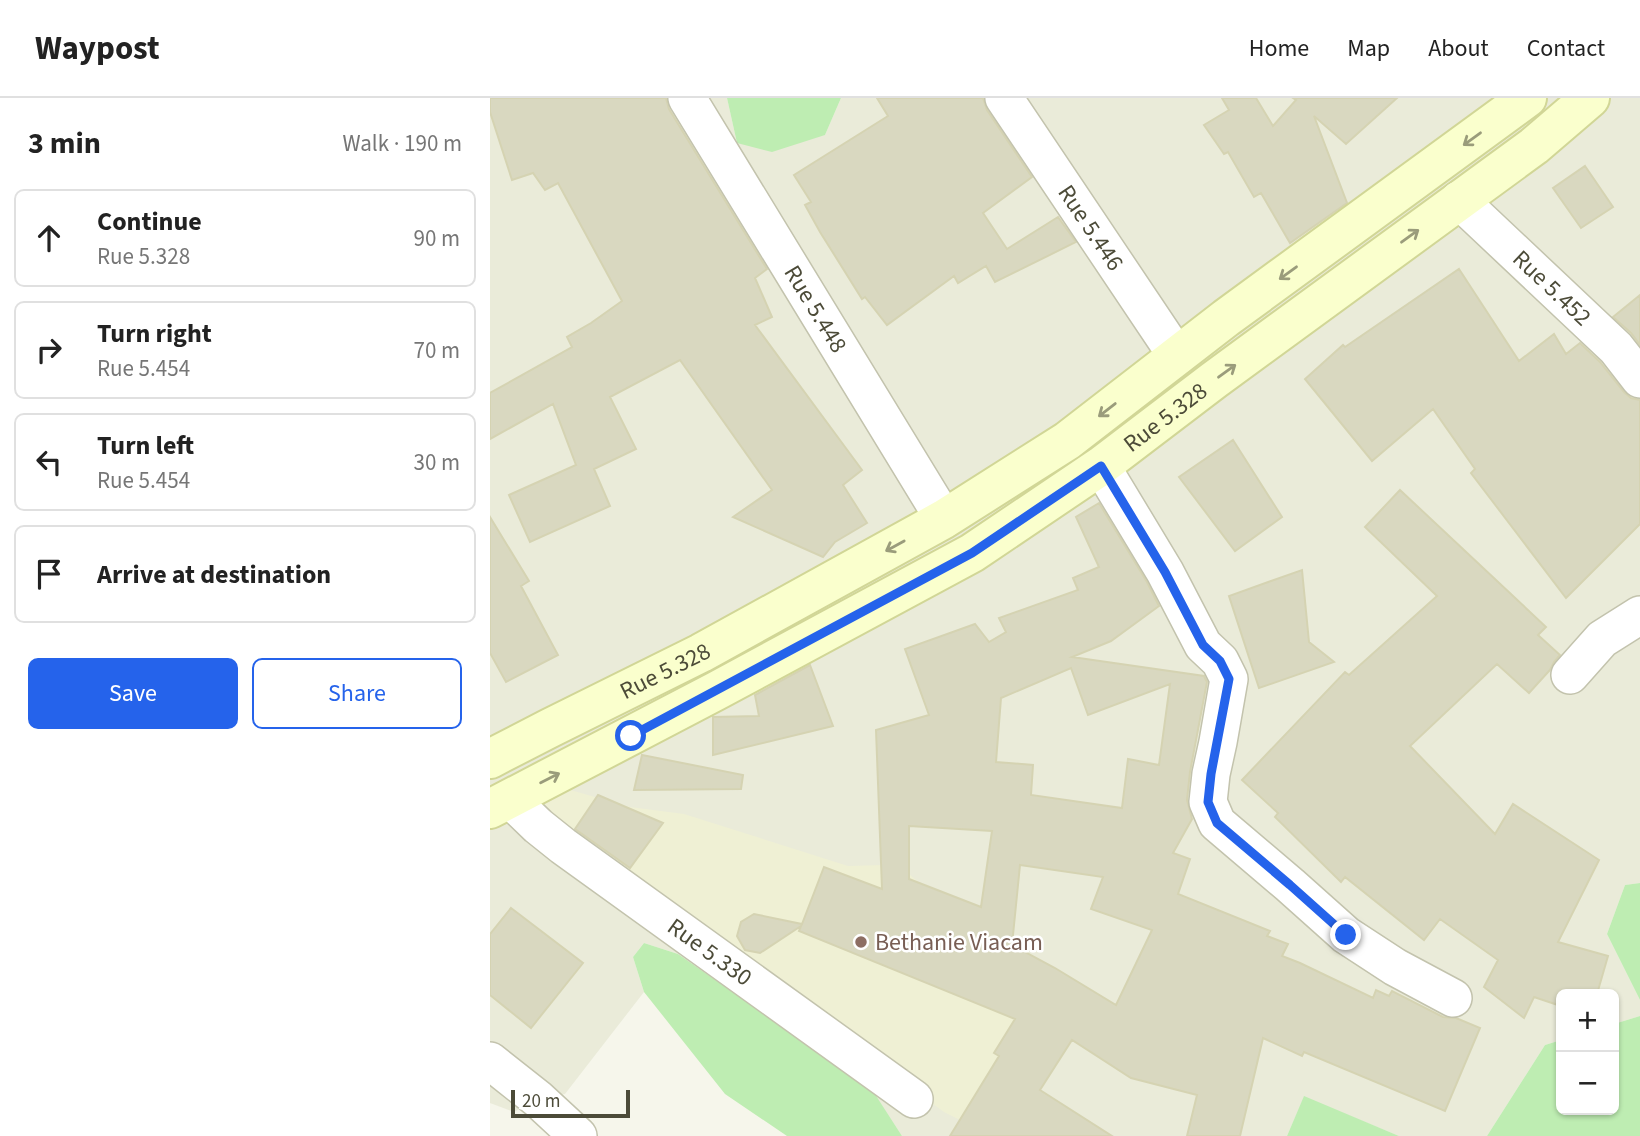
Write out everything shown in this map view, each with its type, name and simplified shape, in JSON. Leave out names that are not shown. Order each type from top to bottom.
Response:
[{"type":"main road","name":"Rue 5.328","points":[[500,804],[972,553],[1101,466],[1534,146],[1590,98]]},
{"type":"main road","name":"Rue 5.328","points":[[490,759],[701,653],[944,519],[1067,440],[1519,100]]},
{"type":"street","name":"Rue 5.448","points":[[687,98],[944,519]]},
{"type":"street","name":"Rue 5.446","points":[[1004,98],[1177,356]]},
{"type":"street","name":"Rue 5.452","points":[[1459,200],[1616,348],[1640,379]]},
{"type":"street","points":[[1101,466],[1165,572],[1203,645],[1220,661],[1229,679],[1208,802],[1217,823],[1346,935],[1395,967],[1453,998]]},
{"type":"street","points":[[1570,675],[1602,639],[1640,615]]},
{"type":"street","name":"Rue 5.330","points":[[500,804],[538,826],[914,1098]]},
{"type":"street","points":[[490,1061],[538,1099],[578,1136]]},
{"type":"shaded area","points":[[490,98],[727,98],[737,143],[825,135],[841,98],[1640,98],[1640,883],[1625,885],[1607,934],[1640,1000],[1640,1016],[1619,1022],[1619,989],[1556,989],[1556,1042],[1545,1045],[1487,1136],[1399,1136],[1304,1097],[1287,1136],[902,1136],[870,1088],[678,954],[644,943],[633,957],[644,992],[565,1094],[538,1099],[514,1112],[490,1103]]},
{"type":"shaded area","name":"Bethanie Viacam","points":[[560,787],[630,807],[684,814],[848,866],[884,865],[909,874],[952,911],[970,918],[1050,966],[994,1053],[999,1056],[960,1120],[944,1112],[615,871],[517,806]]},
{"type":"green space","points":[[727,98],[841,98],[825,135],[772,152],[737,143]]},
{"type":"green space","points":[[1640,883],[1640,1000],[1607,934],[1625,885]]},
{"type":"green space","points":[[644,943],[678,954],[871,1088],[902,1136],[787,1136],[725,1094],[644,992],[633,957]]},
{"type":"green space","points":[[1640,1016],[1640,1136],[1487,1136],[1545,1045],[1556,1042],[1556,1115],[1619,1115],[1619,1022]]},
{"type":"green space","points":[[1304,1096],[1399,1136],[1287,1136]]},
{"type":"building","points":[[490,98],[666,98],[669,109],[767,269],[755,278],[772,317],[755,325],[862,470],[843,485],[867,523],[835,542],[823,557],[733,517],[772,490],[680,360],[610,397],[636,449],[594,469],[610,506],[530,542],[509,495],[576,465],[553,404],[490,439],[490,393],[572,347],[567,337],[622,301],[558,183],[545,190],[533,173],[512,180],[490,112]]},
{"type":"building","points":[[877,98],[983,98],[987,110],[1032,177],[983,213],[1007,249],[1058,217],[1076,242],[995,282],[986,266],[958,283],[954,276],[887,325],[865,297],[862,299],[820,232],[805,205],[811,202],[794,175],[888,116]]},
{"type":"building","points":[[1222,98],[1256,98],[1273,126],[1296,100],[1293,98],[1397,98],[1346,144],[1314,116],[1347,203],[1290,243],[1261,193],[1254,197],[1228,152],[1224,154],[1204,125],[1229,110]]},
{"type":"building","points":[[1585,166],[1613,207],[1581,228],[1553,188]]},
{"type":"building","points":[[1459,269],[1519,361],[1554,334],[1566,354],[1580,343],[1600,362],[1624,392],[1631,398],[1640,400],[1640,524],[1566,598],[1471,473],[1475,469],[1433,409],[1372,461],[1305,379],[1343,345],[1345,347]]},
{"type":"building","points":[[1640,295],[1640,345],[1613,317]]},
{"type":"building","points":[[1233,440],[1282,517],[1235,551],[1179,477]]},
{"type":"building","points":[[1400,490],[1546,627],[1538,635],[1560,655],[1529,693],[1497,664],[1410,746],[1495,834],[1513,804],[1599,860],[1558,942],[1608,956],[1598,989],[1556,989],[1556,1004],[1534,997],[1524,1018],[1484,987],[1498,960],[1440,919],[1424,940],[1345,877],[1341,882],[1275,817],[1278,813],[1242,780],[1345,672],[1349,675],[1437,596],[1365,527]]},
{"type":"building","points":[[1099,503],[1159,606],[1111,641],[1072,657],[1204,676],[1207,682],[1190,772],[1187,800],[1192,819],[1173,853],[1190,859],[1178,894],[1270,931],[1267,936],[1288,944],[1282,956],[1373,998],[1376,990],[1389,996],[1392,991],[1443,1017],[1456,1018],[1480,1028],[1445,1111],[1304,1052],[1302,1056],[1263,1038],[1240,1136],[1187,1136],[1197,1095],[1131,1078],[1072,1040],[1040,1090],[1112,1136],[950,1136],[999,1056],[994,1053],[1015,1019],[799,931],[801,926],[760,953],[745,950],[737,936],[741,922],[754,914],[802,924],[824,867],[882,889],[876,730],[929,715],[905,649],[975,624],[989,642],[1006,632],[999,618],[1078,590],[1073,578],[1099,567],[1076,517]],"holes":[[[1071,668],[1088,715],[1170,684],[1159,765],[1128,759],[1122,808],[1031,795],[1033,765],[996,762],[1001,698]],[[909,826],[992,831],[981,907],[909,879]],[[1020,865],[1103,877],[1091,909],[1152,930],[1116,1005],[1012,945]]]},
{"type":"building","points":[[490,517],[529,581],[521,586],[558,655],[506,682],[490,653]]},
{"type":"building","points":[[1302,570],[1309,642],[1334,662],[1259,688],[1229,596]]},
{"type":"building","points":[[810,665],[833,726],[713,755],[713,717],[759,716],[755,695]]},
{"type":"building","points":[[642,755],[743,775],[741,789],[634,790]]},
{"type":"building","points":[[598,795],[663,823],[630,868],[575,829]]},
{"type":"building","points":[[511,908],[583,963],[531,1028],[490,995],[490,934]]},
{"type":"place","name":"Bethanie Viacam","points":[[861,942]]},
{"type":"route","points":[[631,736],[972,553],[1101,466],[1165,572],[1203,645],[1220,661],[1229,679],[1208,802],[1217,823],[1346,935]]}]
